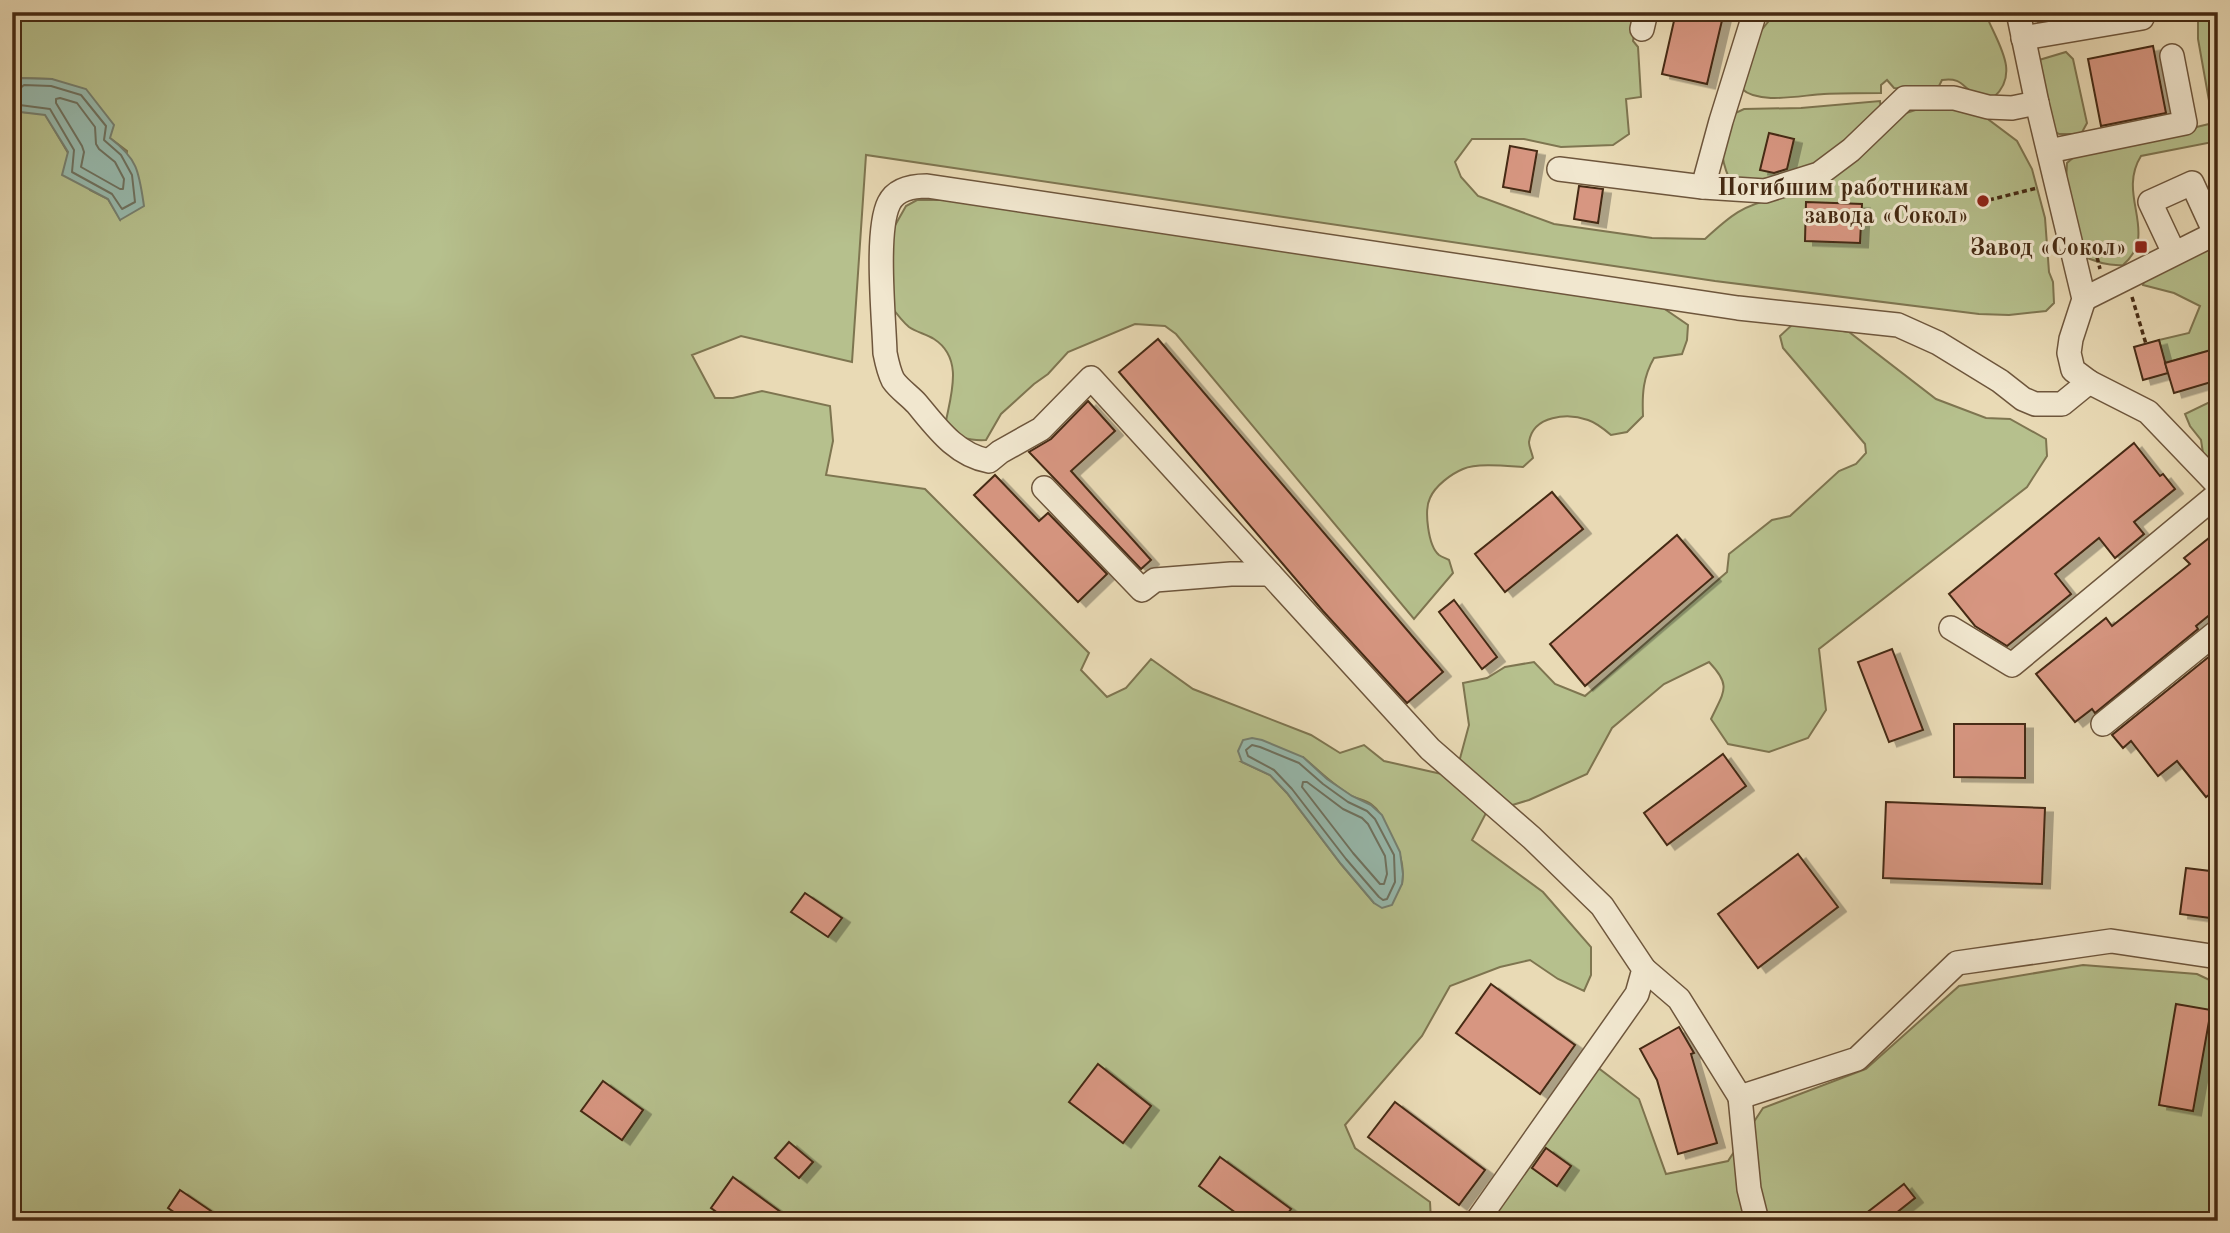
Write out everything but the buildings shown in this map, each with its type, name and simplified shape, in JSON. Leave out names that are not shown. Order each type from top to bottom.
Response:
[{"type":"street","points":[[1703,187],[1755,12]]},
{"type":"street","points":[[2018,12],[2084,299],[2071,339],[2069,353],[2073,370],[2089,382],[2148,412],[2218,485]]},
{"type":"street","points":[[2023,38],[2142,18],[2141,12]]},
{"type":"street","points":[[2049,151],[2185,123],[2172,56]]},
{"type":"street","points":[[1559,169],[1703,187],[1765,191],[1819,174],[1851,150],[1905,98],[1954,98],[1988,107],[2012,108],[2037,103]]},
{"type":"street","points":[[2084,299],[2216,232],[2192,183],[2150,202],[2174,253]]},
{"type":"street","points":[[1757,1221],[1749,1189],[1740,1097],[1679,999],[1644,969],[1602,906],[1532,838],[1430,748],[1091,378],[1041,429],[989,461],[974,459],[952,443],[894,382],[885,354],[881,227],[890,200],[914,186],[927,186],[1738,308],[1898,325],[1938,342],[2000,381],[2023,399],[2035,404],[2062,404],[2089,382]]},
{"type":"street","points":[[1044,488],[1142,590],[1156,580],[1270,574]]},
{"type":"street","points":[[1951,628],[2012,665],[2218,494]]},
{"type":"street","points":[[2103,724],[2218,631]]},
{"type":"street","points":[[1740,1097],[1857,1059],[1956,963],[2111,941],[2218,957]]},
{"type":"street","points":[[1477,1221],[1637,994],[1644,969]]},
{"type":"path","points":[[1989,200],[2056,184]]},
{"type":"path","points":[[2123,279],[2131,294],[2146,344]]},
{"type":"green space","points":[[12,12],[33,12],[67,19],[71,12],[1638,12],[1633,41],[1638,47],[1641,97],[1626,99],[1629,134],[1613,145],[1561,147],[1524,139],[1472,139],[1455,162],[1461,177],[1478,196],[1554,224],[1652,238],[1705,239],[1738,212],[1777,198],[1903,114],[1934,104],[1985,117],[2017,141],[2032,169],[2045,218],[2054,303],[2046,311],[2009,315],[1979,314],[1715,281],[866,155],[852,362],[741,336],[692,355],[715,398],[733,398],[762,391],[830,406],[833,441],[826,475],[925,489],[1089,653],[1081,670],[1107,697],[1126,688],[1151,659],[1193,689],[1311,735],[1340,753],[1364,745],[1384,761],[1455,777],[1469,725],[1463,683],[1487,678],[1505,667],[1534,662],[1555,684],[1585,696],[1727,572],[1729,554],[1772,520],[1790,516],[1839,471],[1856,464],[1866,453],[1865,444],[1783,348],[1780,336],[1794,323],[1849,332],[1936,399],[1986,418],[2010,419],[2046,439],[2047,456],[2027,487],[1819,649],[1826,710],[1808,738],[1769,752],[1728,744],[1711,719],[1722,695],[1723,683],[1709,662],[1664,684],[1612,728],[1587,774],[1529,800],[1486,813],[1472,840],[1543,892],[1591,947],[1591,975],[1584,991],[1558,979],[1530,960],[1500,967],[1450,986],[1422,1036],[1345,1125],[1355,1148],[1430,1202],[1431,1221],[12,1221],[12,111],[45,114],[90,190],[108,199],[120,219],[127,151],[110,138],[52,79],[18,78],[12,88]],"holes":[[[1303,757],[1344,791],[1374,807],[1396,845],[1402,863],[1402,884],[1374,903],[1287,793],[1270,775],[1242,762]]]},
{"type":"green space","points":[[1776,12],[1910,12],[1914,20],[1918,12],[1933,12],[1946,21],[1971,12],[1985,12],[2004,56],[2006,77],[1994,97],[1977,95],[1949,79],[1942,80],[1937,90],[1894,88],[1887,80],[1881,85],[1881,93],[1759,97],[1742,89],[1760,32]]},
{"type":"green space","points":[[2032,12],[2060,12],[2060,17],[2056,26],[2046,28]]},
{"type":"green space","points":[[2198,12],[2218,12],[2218,141],[2141,156],[2133,185],[2138,240],[2133,253],[2123,265],[2096,262],[2081,255],[2066,184],[2067,163],[2074,157],[2213,123],[2198,39]]},
{"type":"green space","points":[[2066,52],[2073,59],[2087,123],[2081,134],[2059,134],[2051,129],[2039,60]]},
{"type":"green space","points":[[1880,101],[1881,109],[1843,150],[1783,181],[1729,178],[1723,161],[1722,147],[1729,116],[1744,109],[1801,108]]},
{"type":"green space","points":[[917,200],[987,205],[1653,301],[1688,325],[1687,340],[1682,354],[1654,358],[1644,386],[1643,416],[1627,432],[1611,435],[1588,420],[1552,418],[1537,426],[1532,433],[1529,442],[1533,458],[1523,467],[1469,467],[1453,474],[1439,485],[1428,504],[1428,528],[1435,550],[1449,560],[1453,573],[1414,619],[1176,334],[1165,326],[1135,324],[1068,352],[1048,374],[1001,414],[986,440],[964,437],[945,426],[953,379],[950,357],[944,347],[934,339],[909,327],[891,306],[893,229],[906,206]]},
{"type":"green space","points":[[2218,243],[2218,348],[2165,363],[2159,340],[2189,333],[2200,306],[2174,293],[2143,285],[2145,278]]},
{"type":"green space","points":[[2218,398],[2218,471],[2203,453],[2201,440],[2185,414]]},
{"type":"green space","points":[[2083,965],[2197,974],[2218,984],[2218,1221],[1488,1221],[1597,1067],[1639,1099],[1666,1174],[1728,1161],[1763,1108],[1866,1069],[1959,986]]},
{"type":"water","points":[[18,78],[52,79],[86,89],[114,125],[110,138],[136,167],[144,206],[120,220],[108,199],[62,175],[68,152],[45,115],[12,111],[12,88]]},
{"type":"water","points":[[1252,738],[1303,757],[1327,779],[1371,805],[1382,815],[1400,852],[1403,874],[1402,884],[1392,905],[1382,908],[1374,903],[1287,793],[1270,775],[1242,762],[1238,751],[1243,740]]},
{"type":"place","name":"Погибшим работникам завода «Сокол»","points":[[1983,201]]},
{"type":"place","name":"Завод «Сокол»","points":[[2141,247]]}]
